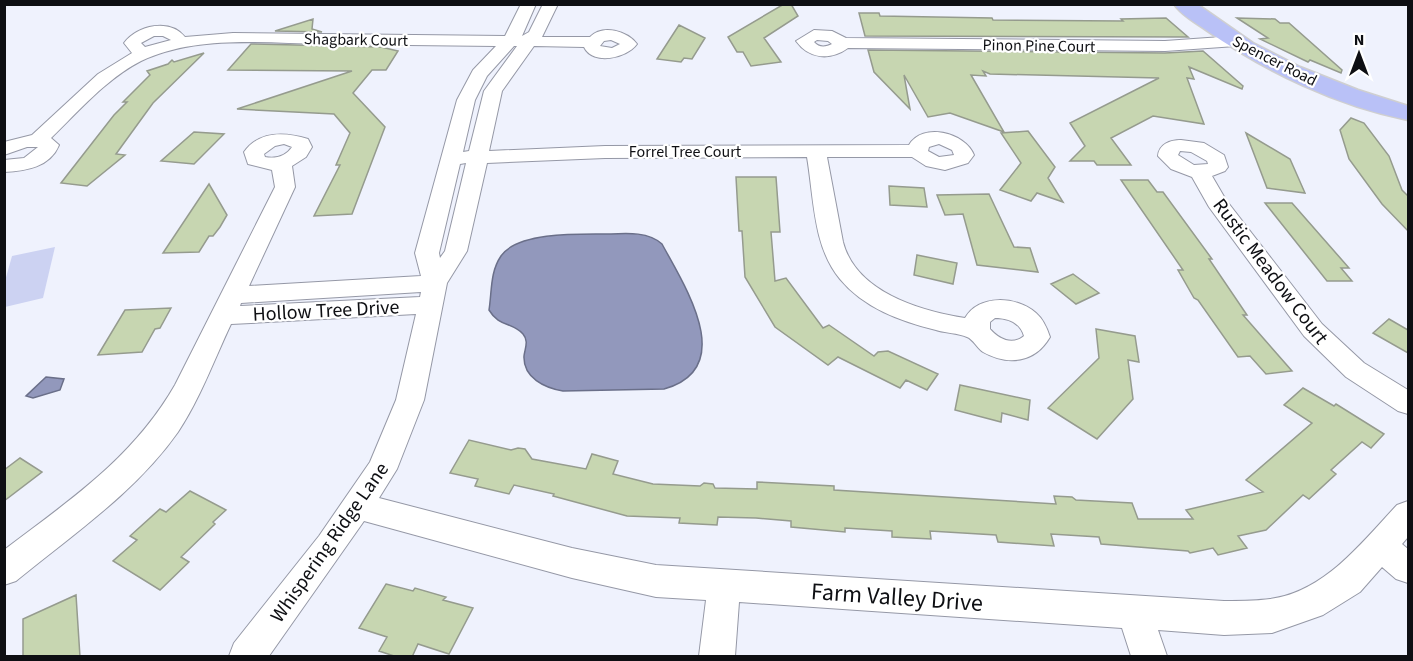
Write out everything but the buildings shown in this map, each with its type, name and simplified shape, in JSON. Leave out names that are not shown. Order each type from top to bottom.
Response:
[{"type":"main road","name":"Spencer Road","points":[[1183,4],[1236,41],[1284,68],[1330,88],[1408,113]]},
{"type":"street","name":"Whispering Ridge Lane","points":[[433,294],[427,253],[472,84],[487,63],[510,41],[522,23],[529,4]]},
{"type":"street","name":"Whispering Ridge Lane","points":[[247,657],[358,506],[382,469],[410,400],[433,294],[456,251],[494,91],[510,65],[532,41],[550,4]]},
{"type":"street","name":"Shagbark Court","points":[[4,149],[18,143],[37,140],[118,68],[144,55],[181,43],[233,38],[592,42]]},
{"type":"street","name":"Pinon Pine Court","points":[[842,43],[1165,46],[1236,41]]},
{"type":"street","points":[[4,166],[22,164],[45,153],[49,145],[37,140]]},
{"type":"street","points":[[816,150],[831,238],[835,253],[846,271],[867,291],[912,315],[943,324],[977,329]]},
{"type":"street","name":"Forrel Tree Court","points":[[452,158],[605,152],[918,151]]},
{"type":"street","points":[[4,570],[106,490],[140,457],[173,414],[285,187],[281,162]]},
{"type":"street","name":"Rustic Meadow Court","points":[[1199,171],[1217,202],[1313,330],[1355,370],[1408,404]]},
{"type":"street","name":"Hollow Tree Drive","points":[[227,306],[433,294]]},
{"type":"street","name":"Farm Valley Drive","points":[[358,506],[616,574],[656,581],[1224,618],[1272,616],[1311,603],[1348,581],[1408,515]]},
{"type":"street","points":[[1379,546],[1408,568]]},
{"type":"street","points":[[717,657],[724,586]]},
{"type":"street","points":[[1134,612],[1149,657]]},
{"type":"shaded area","points":[[569,234],[645,235],[662,244],[682,281],[699,324],[702,345],[698,363],[686,378],[664,389],[563,391],[536,381],[525,364],[525,337],[519,330],[497,319],[489,310],[493,275],[497,262],[510,248],[536,238]]},
{"type":"shaded area","points":[[55,247],[43,298],[5,307],[5,281],[12,256]]},
{"type":"shaded area","points":[[46,377],[64,379],[60,390],[33,398],[26,396]]}]
